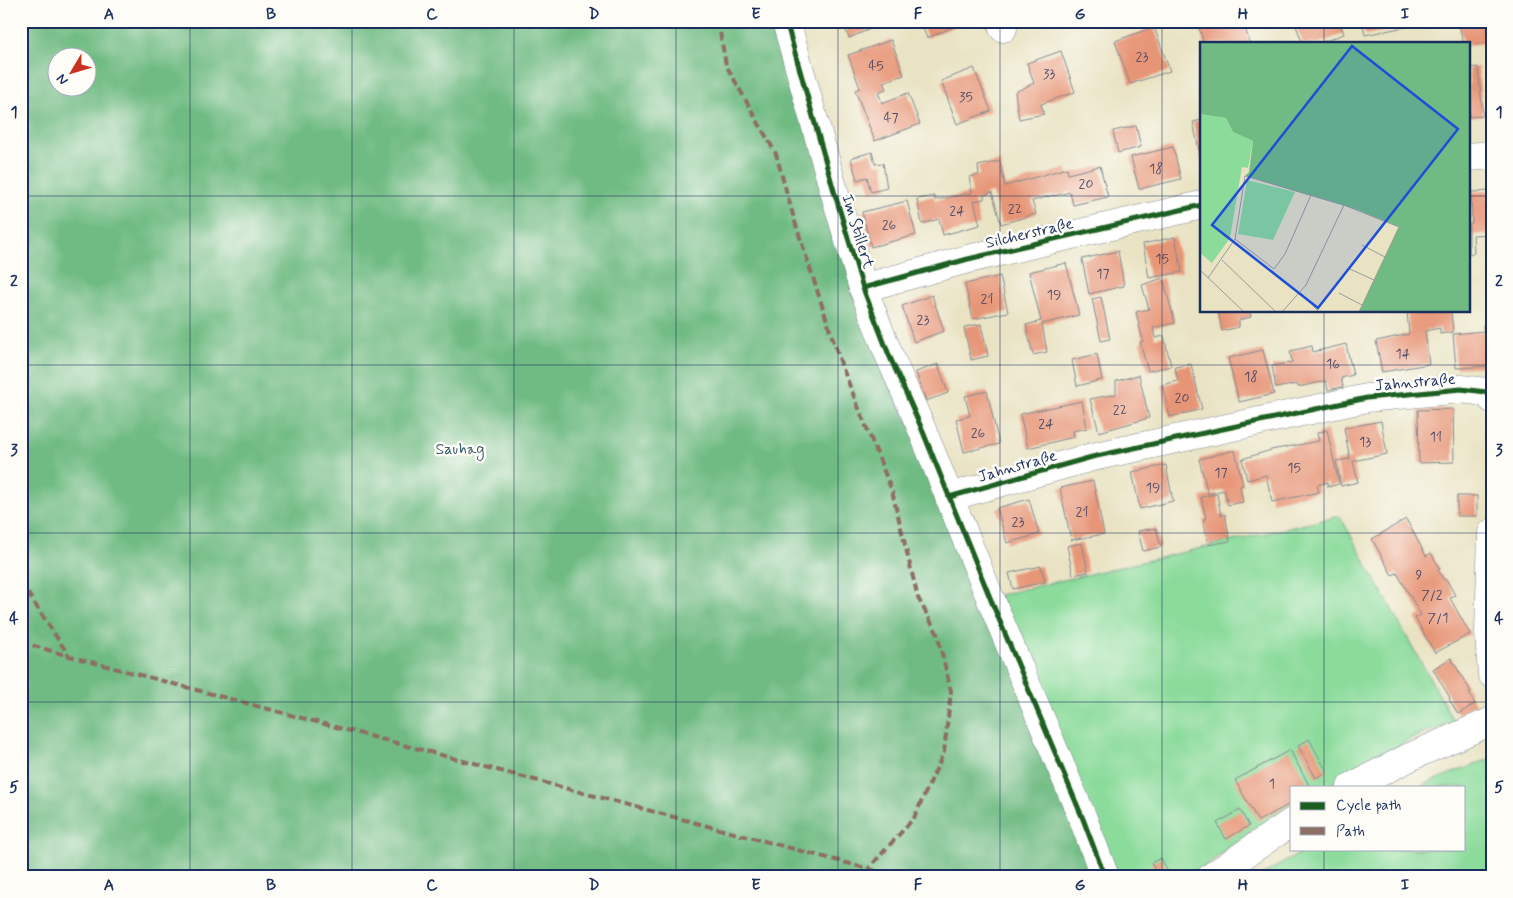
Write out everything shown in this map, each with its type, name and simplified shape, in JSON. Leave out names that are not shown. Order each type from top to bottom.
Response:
[{"type":"street","name":"Im Stillert","points":[[786,21],[863,288],[949,497]]},
{"type":"street","points":[[1470,156],[1492,155]]},
{"type":"street","name":"Silcherstraße","points":[[863,288],[968,259],[1200,204]]},
{"type":"street","name":"Jahnstraße","points":[[949,497],[1092,457],[1367,398],[1461,389],[1486,392],[1492,399]]},
{"type":"street","points":[[949,497],[1083,819],[1105,877]]},
{"type":"street","points":[[1492,533],[1489,633],[1492,674]]},
{"type":"street","points":[[1353,786],[1412,756],[1492,721]]},
{"type":"street","points":[[1211,877],[1290,823]]},
{"type":"green space","name":"Sauhag","points":[[21,21],[786,21],[834,191],[1105,877],[21,877]]},
{"type":"green space","points":[[1340,516],[1454,722],[1412,738],[1327,786],[1290,786],[1290,808],[1257,828],[1190,877],[1117,877],[999,595]]},
{"type":"green space","points":[[1492,758],[1492,877],[1258,877],[1306,850],[1466,850],[1466,786],[1422,786]]},
{"type":"building","points":[[842,21],[890,21],[849,38]]},
{"type":"building","points":[[920,21],[962,21],[963,23],[927,38]]},
{"type":"building","points":[[1197,21],[1243,21],[1249,42],[1203,42]]},
{"type":"building","points":[[1294,21],[1339,21],[1344,34],[1322,42],[1302,42]]},
{"type":"building","points":[[1362,21],[1403,21],[1405,27],[1365,35]]},
{"type":"building","points":[[1484,21],[1489,42],[1470,46],[1470,42],[1463,42],[1459,25]]},
{"type":"building","points":[[1154,27],[1170,71],[1130,84],[1115,41]]},
{"type":"building","points":[[891,40],[904,75],[883,82],[886,89],[878,92],[882,103],[908,93],[920,124],[875,141],[855,90],[860,88],[848,55]]},
{"type":"building","points":[[1061,51],[1075,92],[1041,104],[1044,114],[1019,119],[1015,92],[1034,83],[1027,63]]},
{"type":"building","points":[[1478,67],[1483,116],[1470,117],[1470,68]]},
{"type":"building","points":[[974,68],[991,111],[957,124],[941,81]]},
{"type":"building","points":[[1200,120],[1200,154],[1193,122]]},
{"type":"building","points":[[1136,126],[1141,147],[1118,153],[1113,131]]},
{"type":"building","points":[[1173,147],[1181,179],[1139,189],[1131,157]]},
{"type":"building","points":[[872,152],[875,164],[883,163],[887,188],[871,192],[867,177],[857,180],[851,158]]},
{"type":"building","points":[[1000,161],[1005,186],[1067,168],[1068,174],[1100,166],[1108,197],[1073,205],[1070,192],[1054,195],[1032,201],[1036,214],[1001,224],[992,192],[984,195],[984,199],[974,201],[980,225],[943,235],[939,219],[922,224],[917,199],[934,196],[935,200],[972,193],[969,177],[979,175],[978,166]]},
{"type":"building","points":[[1492,191],[1492,234],[1473,235],[1474,253],[1470,254],[1470,224],[1472,223],[1471,192]]},
{"type":"building","points":[[907,201],[916,235],[871,247],[862,212]]},
{"type":"building","points":[[1175,237],[1182,272],[1149,278],[1143,244]]},
{"type":"building","points":[[1118,251],[1124,286],[1089,294],[1082,259]]},
{"type":"building","points":[[1066,263],[1079,315],[1042,324],[1047,352],[1033,355],[1026,325],[1041,321],[1029,272]]},
{"type":"building","points":[[1000,276],[1008,312],[973,319],[965,284]]},
{"type":"building","points":[[1163,278],[1175,323],[1153,328],[1155,338],[1164,336],[1171,366],[1148,371],[1140,342],[1143,341],[1136,312],[1149,309],[1142,285]]},
{"type":"building","points":[[932,295],[944,331],[914,342],[902,306]]},
{"type":"building","points":[[1101,297],[1110,339],[1101,341],[1092,299]]},
{"type":"building","points":[[1218,312],[1250,312],[1251,317],[1239,320],[1239,327],[1222,331]]},
{"type":"building","points":[[1407,312],[1451,312],[1453,332],[1440,334],[1440,328],[1425,331],[1429,364],[1382,372],[1376,341],[1409,334]]},
{"type":"building","points":[[981,324],[988,356],[971,360],[964,327]]},
{"type":"building","points":[[1492,324],[1492,366],[1456,368],[1453,334],[1484,331],[1483,325]]},
{"type":"building","points":[[1346,344],[1353,375],[1341,378],[1343,387],[1328,390],[1326,381],[1298,387],[1297,384],[1276,388],[1272,366],[1292,362],[1290,351],[1312,346],[1313,352]]},
{"type":"building","points":[[1263,350],[1274,394],[1239,402],[1228,358]]},
{"type":"building","points":[[1097,354],[1102,380],[1077,386],[1072,360]]},
{"type":"building","points":[[938,364],[948,393],[926,401],[916,372]]},
{"type":"building","points":[[1191,364],[1202,409],[1170,417],[1162,385],[1178,381],[1175,367]]},
{"type":"building","points":[[1139,375],[1149,418],[1099,432],[1090,399],[1116,394],[1116,381]]},
{"type":"building","points":[[987,391],[999,444],[964,452],[956,419],[970,416],[965,396]]},
{"type":"building","points":[[1082,401],[1087,428],[1073,431],[1074,437],[1028,448],[1020,414]]},
{"type":"building","points":[[1453,409],[1454,462],[1419,463],[1418,410]]},
{"type":"building","points":[[1381,421],[1387,454],[1353,461],[1358,482],[1341,486],[1336,461],[1350,459],[1344,428]]},
{"type":"building","points":[[1327,430],[1339,484],[1328,487],[1328,482],[1317,485],[1319,492],[1272,502],[1266,475],[1247,480],[1242,459],[1271,450],[1319,441],[1317,433]]},
{"type":"building","points":[[1235,450],[1243,485],[1240,486],[1243,502],[1228,505],[1224,490],[1208,494],[1199,459]]},
{"type":"building","points":[[1166,465],[1173,501],[1140,509],[1132,472]]},
{"type":"building","points":[[1093,481],[1104,534],[1071,540],[1060,488]]},
{"type":"building","points":[[1217,494],[1221,516],[1225,514],[1230,541],[1208,545],[1203,519],[1206,519],[1201,497]]},
{"type":"building","points":[[1457,496],[1477,496],[1477,516],[1457,516]]},
{"type":"building","points":[[1029,499],[1039,534],[1007,543],[997,508]]},
{"type":"building","points":[[1406,519],[1426,556],[1431,553],[1440,569],[1438,570],[1444,580],[1446,579],[1455,595],[1450,598],[1470,634],[1435,653],[1415,618],[1421,615],[1397,573],[1392,575],[1372,539]]},
{"type":"building","points":[[1156,528],[1161,547],[1143,551],[1138,531]]},
{"type":"building","points":[[1082,543],[1088,572],[1073,575],[1067,546]]},
{"type":"building","points":[[1041,566],[1045,582],[1013,589],[1009,573]]},
{"type":"building","points":[[1451,658],[1471,692],[1469,693],[1475,704],[1458,714],[1433,669]]},
{"type":"building","points":[[1309,739],[1327,772],[1316,778],[1298,746]]},
{"type":"building","points":[[1290,750],[1309,786],[1290,786],[1290,804],[1258,821],[1235,780]]},
{"type":"building","points":[[1240,810],[1249,826],[1226,839],[1217,823]]},
{"type":"building","points":[[1161,858],[1170,877],[1159,877],[1151,863]]},
{"type":"marked path","points":[[718,21],[726,65],[776,154],[794,219],[841,364],[892,491],[918,598],[937,633],[951,691],[944,752],[914,818],[868,869]]},
{"type":"marked path","points":[[21,583],[69,656]]},
{"type":"marked path","points":[[21,642],[899,877]]},
{"type":"cycle path","points":[[786,21],[863,288],[889,355],[921,427],[1083,819],[1105,877]]},
{"type":"cycle path","points":[[863,288],[968,259],[1200,205]]},
{"type":"cycle path","points":[[949,497],[1092,457],[1367,398],[1461,389],[1486,392],[1492,399]]}]
